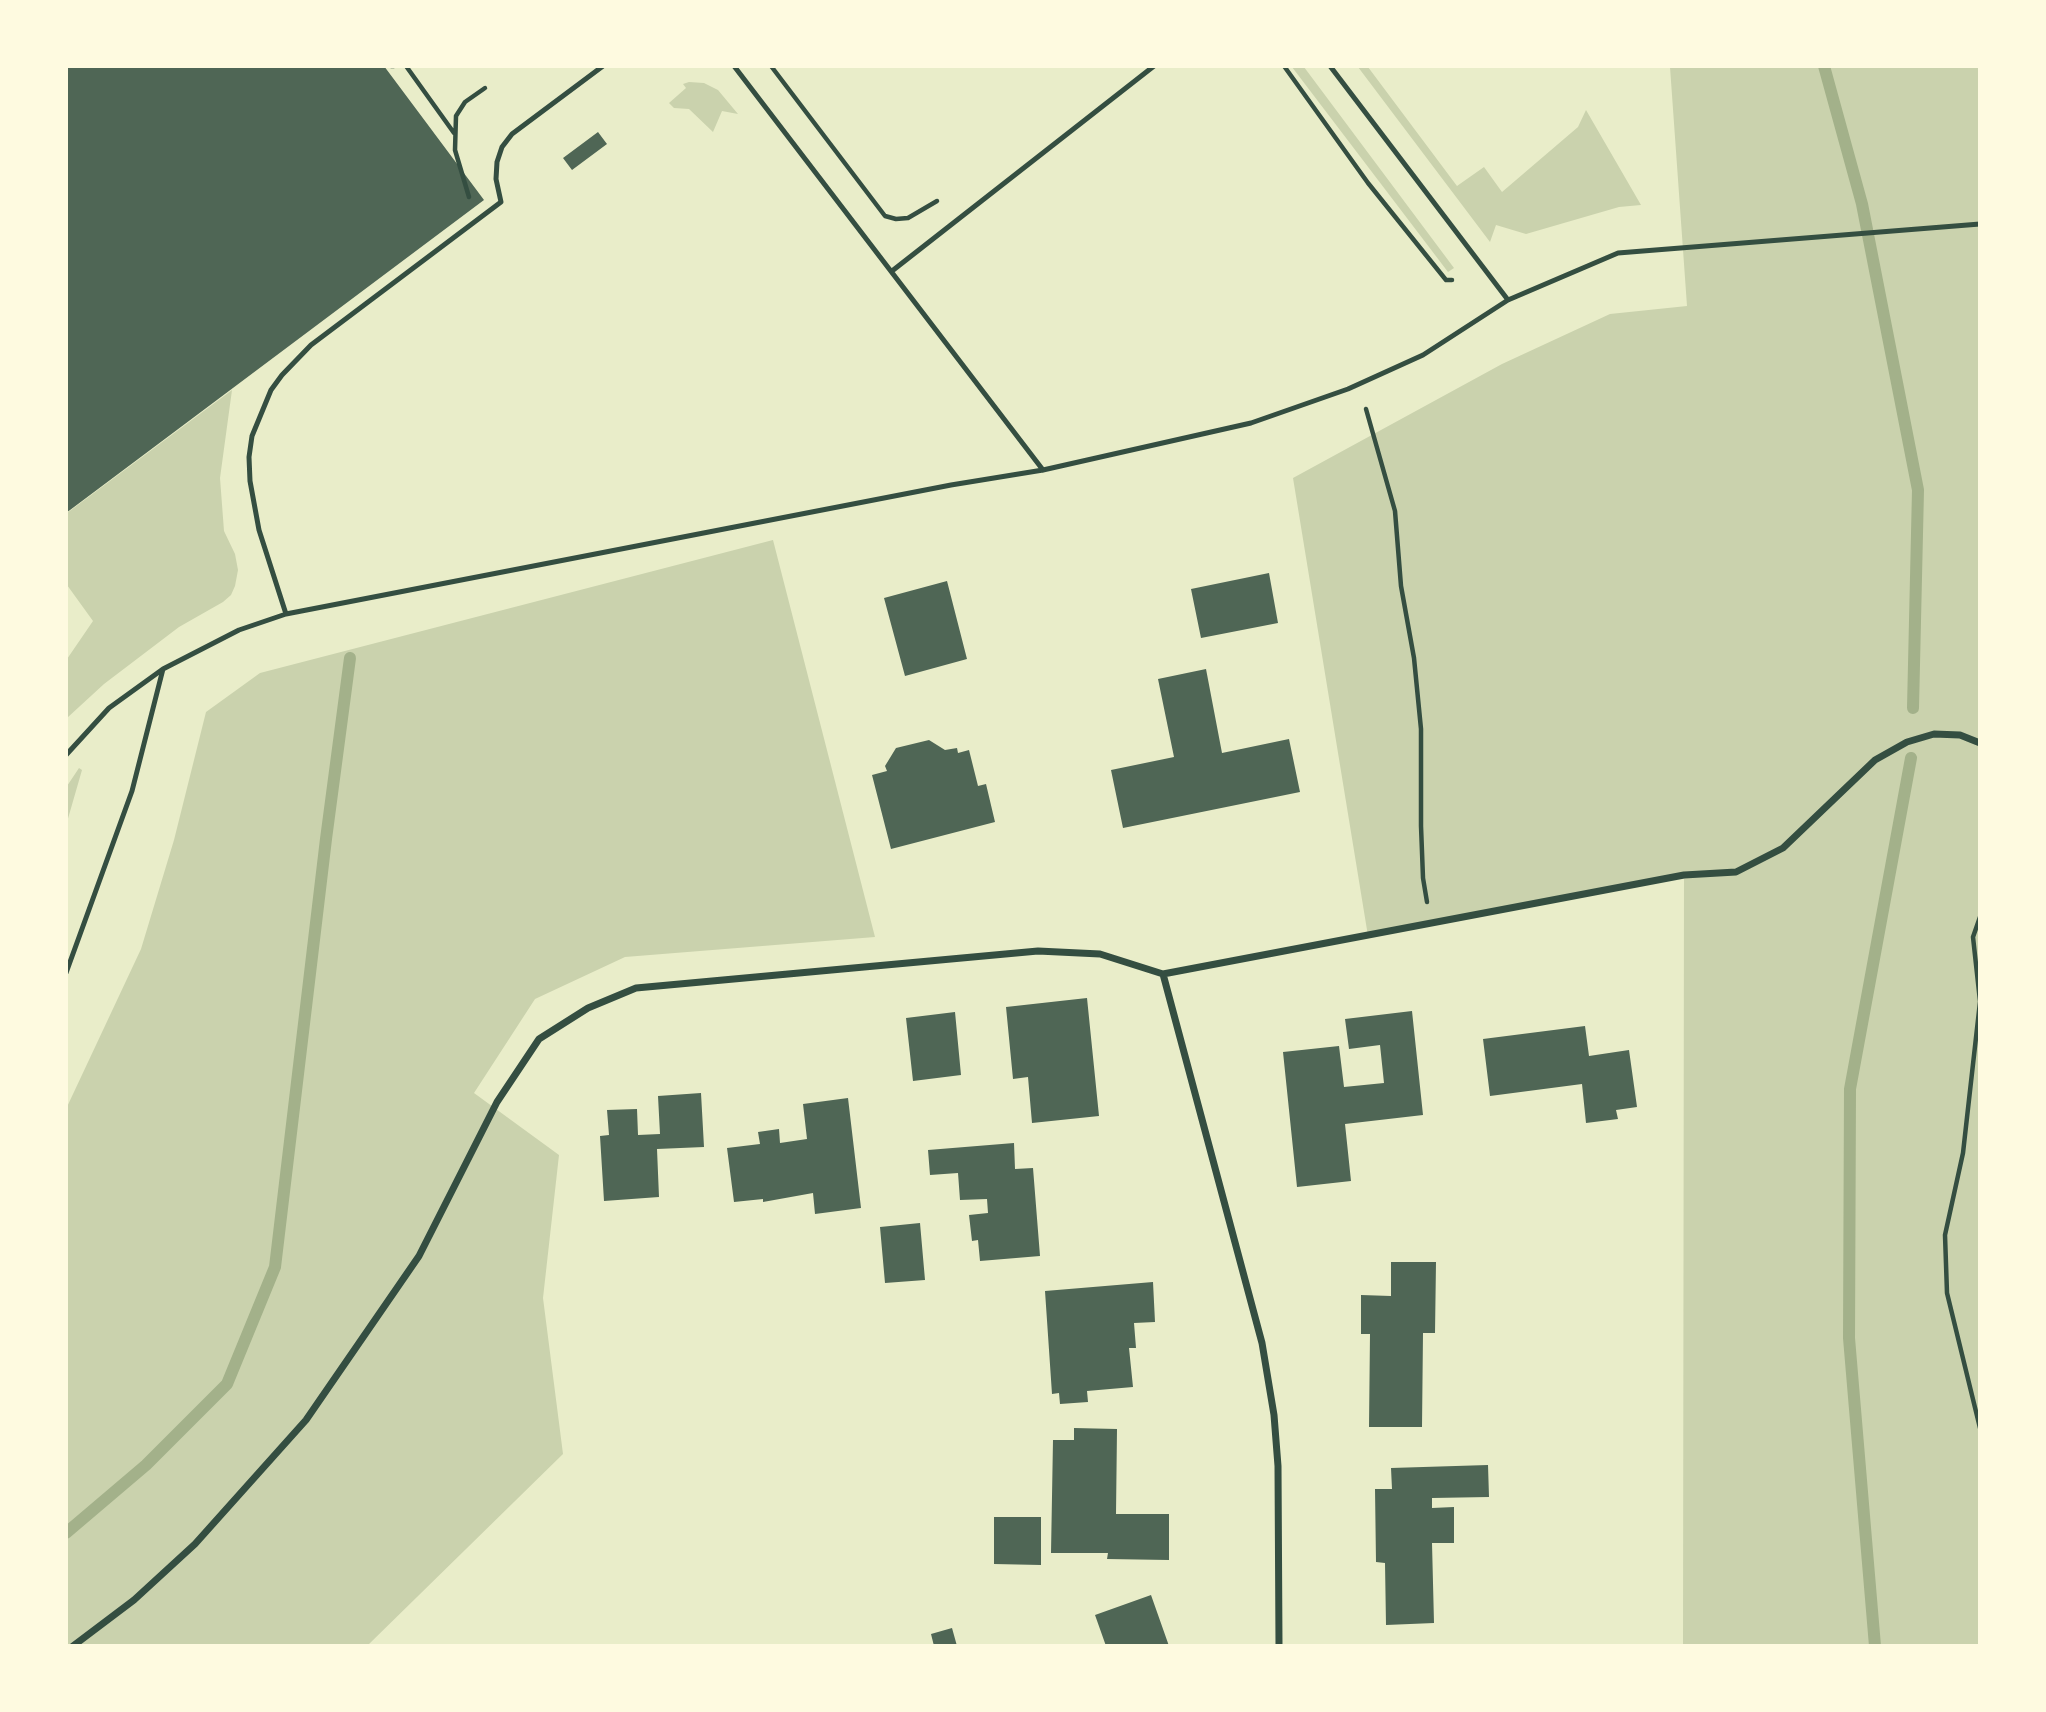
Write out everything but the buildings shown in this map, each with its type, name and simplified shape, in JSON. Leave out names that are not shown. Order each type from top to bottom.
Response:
[{"type":"street","points":[[73,1646],[134,1600],[195,1544],[306,1420],[419,1256],[497,1102],[539,1039],[578,1014],[636,988],[1038,951],[1100,954],[1163,974],[1684,875],[1737,872],[1783,848],[1875,760],[1907,742],[1934,734],[1960,735],[1979,743]]},
{"type":"street","points":[[1163,974],[1245,1276],[1266,1367],[1274,1415],[1280,1496],[1279,1646]]},
{"type":"lane","points":[[286,614],[259,530],[250,481],[252,436],[271,390],[311,345],[501,202],[496,162],[502,147],[512,134],[603,66]]},
{"type":"lane","points":[[734,66],[1043,470]]},
{"type":"lane","points":[[892,271],[1154,66]]},
{"type":"lane","points":[[1330,66],[1508,300]]},
{"type":"lane","points":[[66,755],[109,708],[163,669],[239,630],[286,614],[951,485],[1043,470],[1251,423],[1345,390],[1423,355],[1508,300],[1618,253],[1979,225]]},
{"type":"lane","points":[[66,973],[132,791],[163,669]]},
{"type":"path","points":[[406,66],[454,132]]},
{"type":"path","points":[[771,66],[885,216],[908,218],[937,201]]},
{"type":"path","points":[[1284,66],[1368,183],[1446,280],[1452,280]]},
{"type":"path","points":[[466,207],[470,195],[455,149],[456,116],[466,102],[485,88]]},
{"type":"path","points":[[1366,409],[1395,511],[1401,586],[1415,658],[1422,729],[1423,878],[1430,924]]},
{"type":"path","points":[[1979,917],[1973,937],[1979,1001],[1963,1153],[1945,1235],[1947,1293],[1979,1428]]},
{"type":"green space","points":[[1292,67],[1304,67],[1454,268],[1448,272]]},
{"type":"green space","points":[[1358,67],[1368,67],[1457,186],[1484,167],[1502,192],[1578,127],[1586,110],[1641,205],[1619,207],[1526,234],[1496,225],[1490,242]]},
{"type":"green space","points":[[1670,67],[1979,67],[1979,1645],[1683,1645],[1684,875],[1368,936],[1293,478],[1502,364],[1610,314],[1687,306]]},
{"type":"green space","points":[[704,83],[718,90],[738,114],[722,111],[713,132],[689,109],[674,108],[669,103],[686,88],[683,84]]},
{"type":"green space","points":[[232,390],[220,478],[224,531],[235,554],[238,570],[231,595],[179,627],[104,684],[67,718],[67,659],[93,621],[67,585],[67,513]]},
{"type":"green space","points":[[773,540],[875,937],[625,957],[535,999],[474,1093],[559,1155],[543,1298],[563,1454],[368,1645],[67,1645],[66,1109],[141,949],[174,840],[206,712],[260,673]]},
{"type":"green space","points":[[79,768],[82,770],[67,822],[67,786]]},
{"type":"waterway","points":[[1824,66],[1862,204],[1918,490],[1913,708]]},
{"type":"waterway","points":[[66,1533],[146,1465],[227,1384],[275,1267],[350,658]]},
{"type":"waterway","points":[[1875,1646],[1849,1338],[1850,1089],[1911,758]]}]
